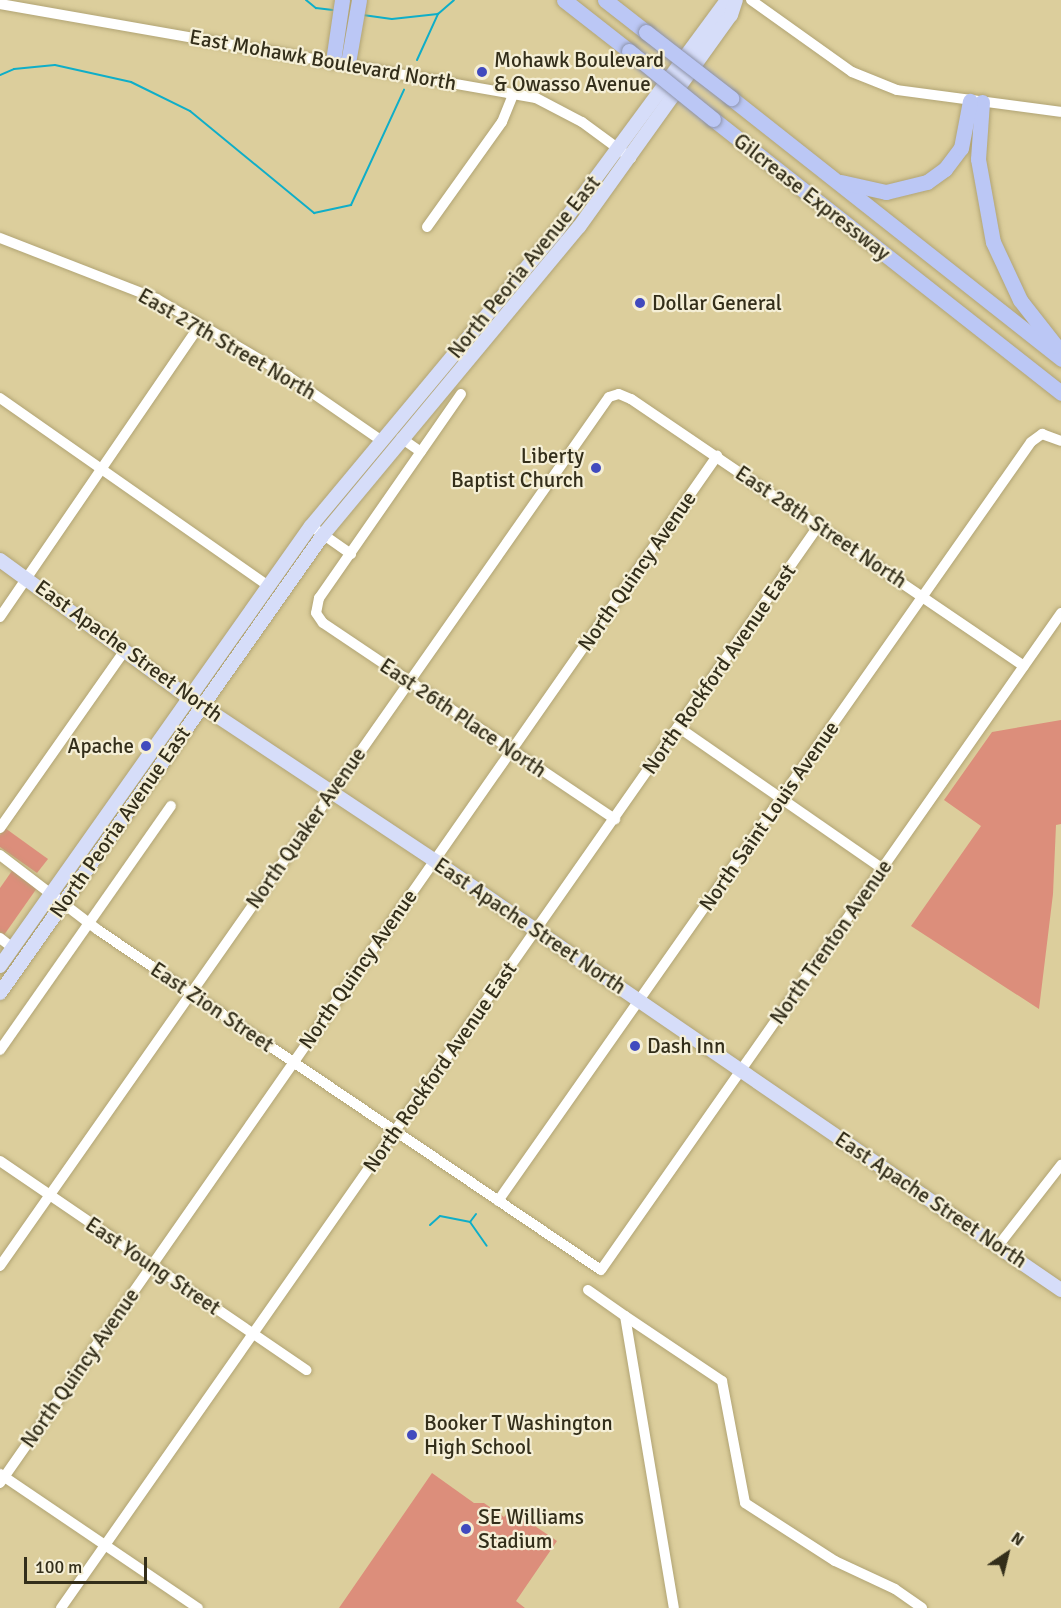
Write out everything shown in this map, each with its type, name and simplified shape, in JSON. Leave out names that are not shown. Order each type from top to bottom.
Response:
[{"type":"highway","points":[[340,62],[342,0]]},
{"type":"highway","points":[[340,62],[359,0]]},
{"type":"highway","name":"Gilcrease Expressway","points":[[564,0],[1061,393]]},
{"type":"highway","name":"Gilcrease Expressway","points":[[605,0],[1061,359]]},
{"type":"highway","points":[[835,180],[886,192],[927,182],[945,169],[961,148],[976,102]]},
{"type":"highway","points":[[976,102],[978,159],[993,242],[1020,300],[1061,352]]},
{"type":"main road","name":"North Peoria Avenue East","points":[[0,966],[267,585],[311,526],[380,439],[489,315],[619,149],[727,0]]},
{"type":"main road","name":"North Peoria Avenue East","points":[[0,993],[323,535],[401,438],[542,274],[631,158],[731,15],[736,0]]},
{"type":"main road","name":"East Apache Street North","points":[[0,560],[189,697],[537,930],[1061,1290]]},
{"type":"street","points":[[751,0],[836,61],[870,80],[897,90],[1061,112]]},
{"type":"street","name":"East Mohawk Boulevard North","points":[[0,4],[514,93],[558,108],[631,158]]},
{"type":"street","points":[[427,227],[502,122],[514,93]]},
{"type":"street","name":"East 27th Street North","points":[[0,238],[68,261],[157,299],[288,376],[380,439]]},
{"type":"street","points":[[0,617],[104,471],[200,325]]},
{"type":"street","name":"North Peoria Avenue East","points":[[316,613],[317,602],[461,394]]},
{"type":"street","name":"East 28th Street North","points":[[616,394],[631,399],[717,456],[1024,666]]},
{"type":"street","name":"North Quaker Avenue","points":[[0,1266],[602,404],[616,394]]},
{"type":"street","points":[[0,398],[267,585]]},
{"type":"street","name":"North Saint Louis Avenue","points":[[498,1201],[640,1002],[1031,442],[1042,434],[1061,441]]},
{"type":"street","points":[[401,438],[421,452]]},
{"type":"street","name":"North Quincy Avenue","points":[[1,1478],[717,456]]},
{"type":"street","name":"North Rockford Avenue East","points":[[61,1608],[819,525]]},
{"type":"street","points":[[311,526],[351,554]]},
{"type":"street","name":"East 26th Place North","points":[[316,613],[323,623],[615,819]]},
{"type":"street","name":"North Trenton Avenue","points":[[601,1270],[1061,613]]},
{"type":"street","points":[[0,828],[125,650]]},
{"type":"street","points":[[678,727],[882,867]]},
{"type":"street","name":"North Peoria Avenue East","points":[[0,1050],[171,806]]},
{"type":"street","name":"East Zion Street","points":[[0,855],[89,922],[191,993],[601,1270]]},
{"type":"street","points":[[0,938],[13,948]]},
{"type":"street","name":"East Young Street","points":[[0,1161],[306,1370]]},
{"type":"street","points":[[998,1246],[1061,1165]]},
{"type":"street","points":[[588,1290],[722,1381],[745,1503],[835,1561],[895,1589],[922,1608]]},
{"type":"street","points":[[625,1316],[674,1608]]},
{"type":"street","points":[[1,1478],[198,1608]]},
{"type":"shaded area","points":[[1061,720],[1061,824],[1056,825],[1053,894],[1039,1009],[911,926],[981,826],[944,800],[992,732]]},
{"type":"shaded area","points":[[5,828],[48,859],[37,873],[0,847],[0,835]]},
{"type":"shaded area","points":[[14,868],[37,888],[4,935],[0,932],[0,888]]},
{"type":"shaded area","name":"SE Williams Stadium","points":[[432,1473],[474,1503],[484,1503],[504,1517],[510,1509],[557,1541],[516,1601],[525,1608],[339,1608]]},
{"type":"waterway","points":[[306,0],[316,8],[333,10]]},
{"type":"waterway","points":[[417,60],[438,14],[454,0]]},
{"type":"waterway","points":[[363,15],[392,19],[438,14]]},
{"type":"waterway","points":[[0,75],[14,69],[55,65],[131,82],[190,111],[314,213],[351,205],[404,90]]},
{"type":"waterway","points":[[430,1225],[440,1216],[470,1222],[476,1214]]},
{"type":"waterway","points":[[470,1222],[487,1246]]},
{"type":"place","name":"Mohawk Boulevard & Owasso Avenue","points":[[482,72]]},
{"type":"place","name":"Dollar General","points":[[640,303]]},
{"type":"place","name":"Liberty Baptist Church","points":[[596,468]]},
{"type":"place","name":"Apache","points":[[146,746]]},
{"type":"place","name":"Dash Inn","points":[[635,1046]]},
{"type":"place","name":"Booker T Washington High School","points":[[412,1435]]},
{"type":"place","name":"SE Williams Stadium","points":[[466,1529]]}]
